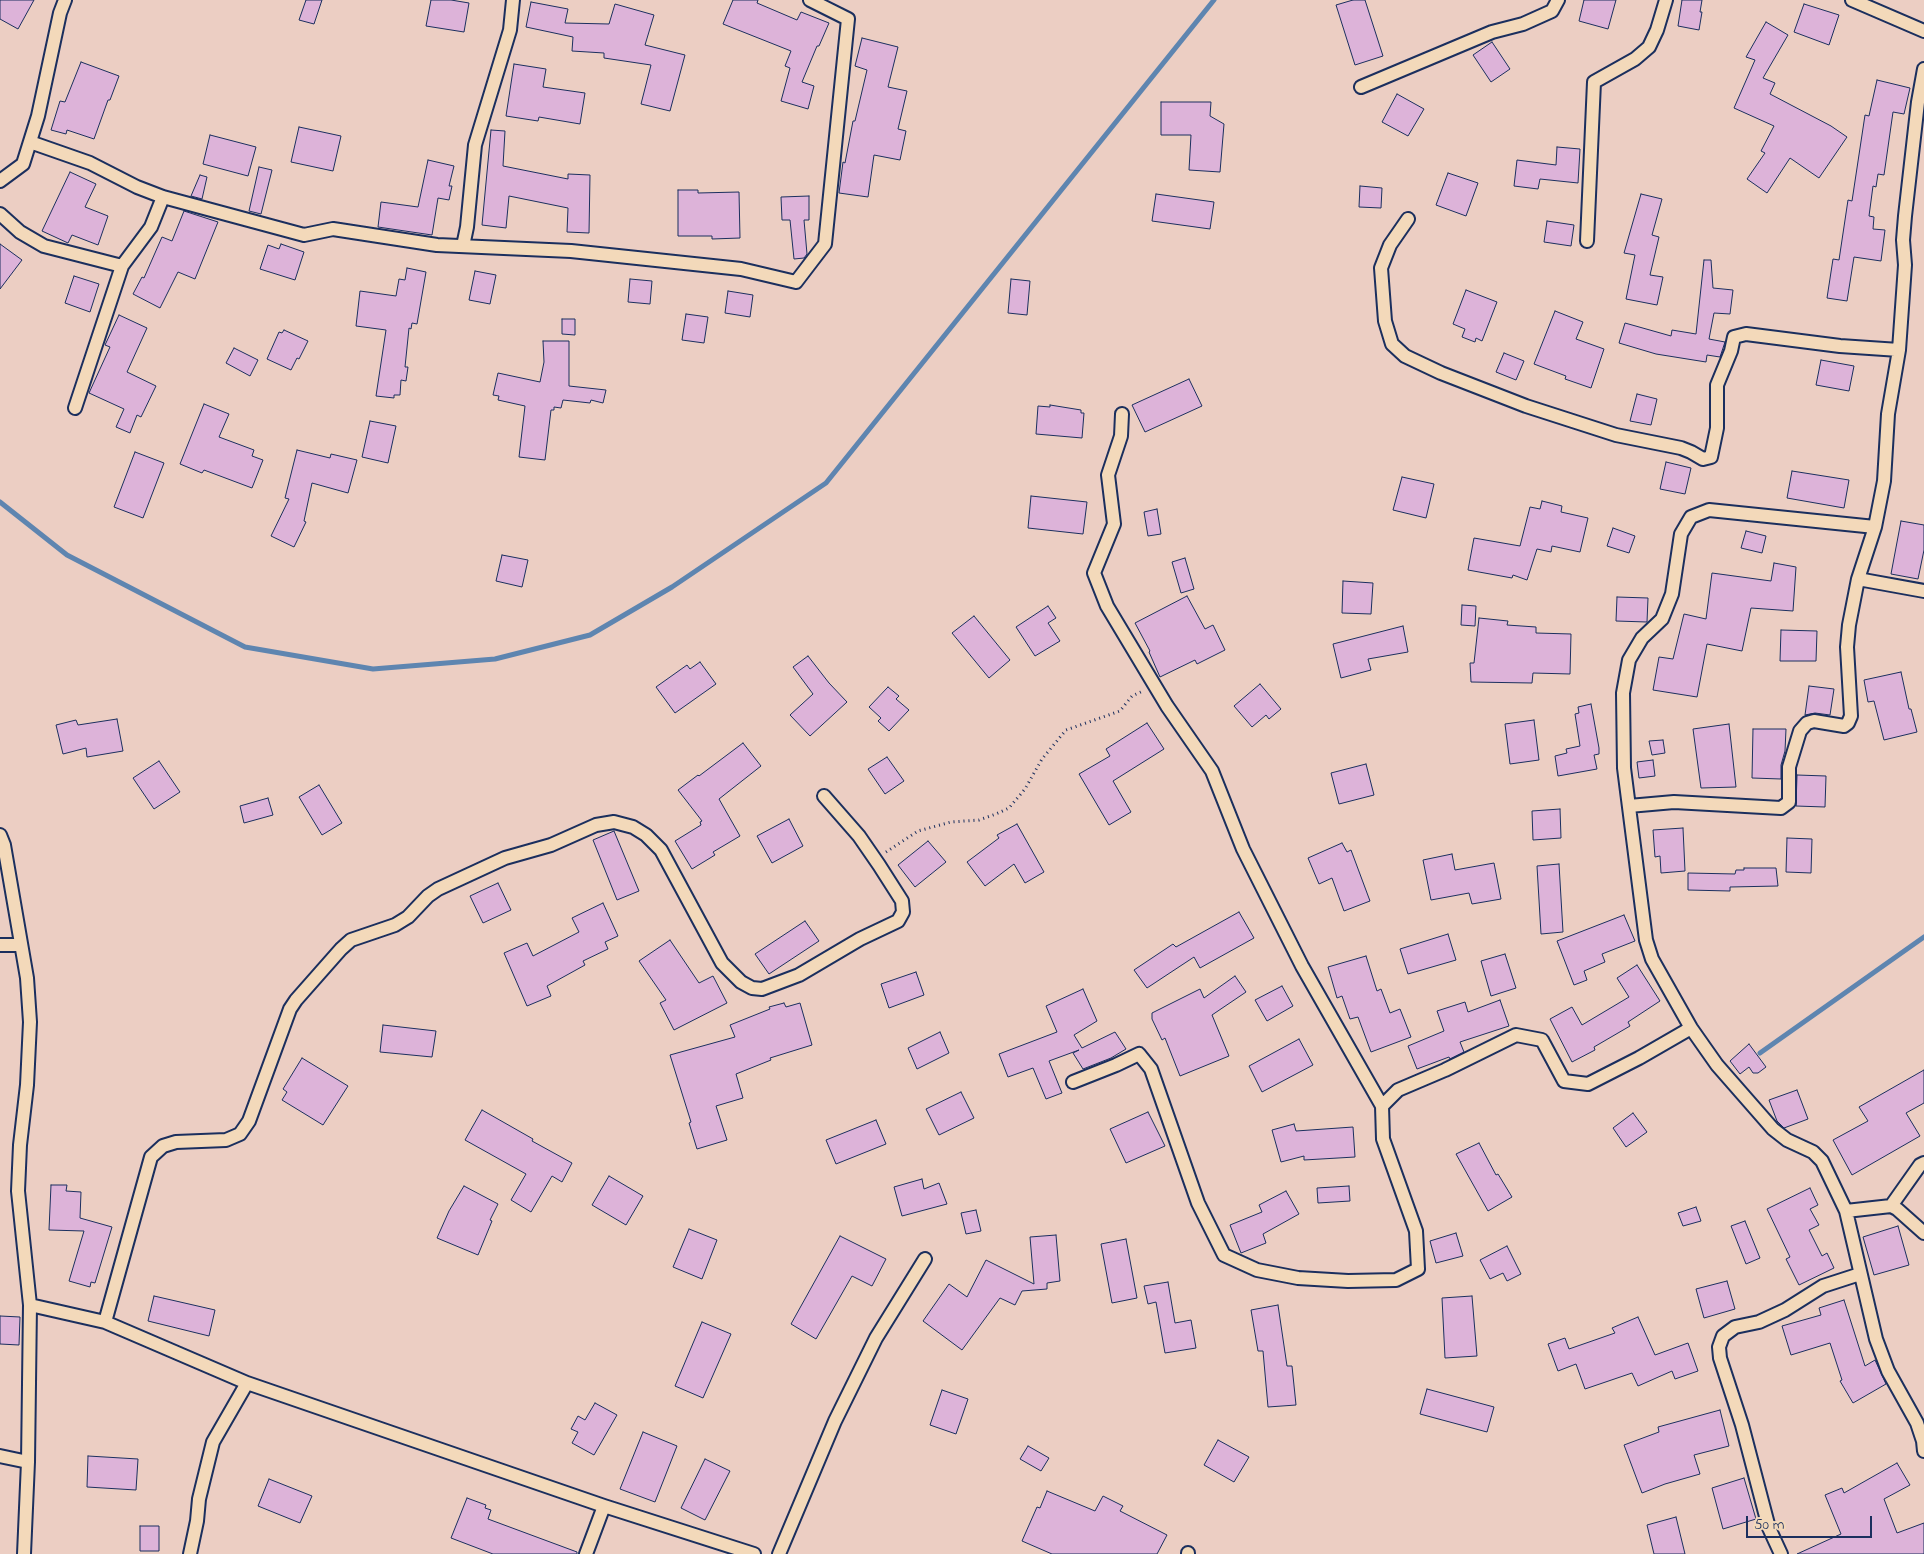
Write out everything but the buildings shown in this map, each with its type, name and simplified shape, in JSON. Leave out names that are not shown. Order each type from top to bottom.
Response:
[{"type":"street","points":[[0,181],[22,164],[38,116],[60,13],[66,0]]},
{"type":"street","points":[[463,246],[467,227],[475,145],[510,30],[513,0]]},
{"type":"street","points":[[30,142],[90,163],[137,187],[163,197],[304,235],[333,229],[437,245],[571,251],[741,269],[796,282],[825,244],[848,19],[810,0]]},
{"type":"street","points":[[1361,87],[1492,32],[1523,24],[1552,11],[1558,0]]},
{"type":"street","points":[[1587,241],[1594,82],[1634,59],[1649,47],[1657,30],[1666,0]]},
{"type":"street","points":[[1852,0],[1924,31]]},
{"type":"street","points":[[1629,806],[1674,802],[1781,808],[1789,802],[1789,768],[1800,731],[1807,723],[1814,721],[1844,726],[1848,723],[1851,716],[1848,632],[1852,602],[1875,526],[1884,481],[1888,414],[1899,350],[1905,265],[1903,240],[1905,216],[1918,102],[1924,70]]},
{"type":"street","points":[[75,408],[122,266],[150,227],[163,197]]},
{"type":"street","points":[[0,214],[20,232],[44,246],[122,266]]},
{"type":"street","points":[[1408,219],[1390,245],[1381,268],[1385,321],[1392,344],[1405,356],[1441,373],[1526,406],[1616,434],[1681,448],[1703,459],[1711,457],[1717,428],[1718,385],[1731,351],[1734,337],[1746,334],[1840,346],[1899,350]]},
{"type":"street","points":[[1074,1082],[1139,1054],[1151,1069],[1198,1203],[1224,1254],[1257,1270],[1298,1278],[1396,1280],[1418,1269],[1416,1231],[1383,1139],[1382,1106],[1302,966],[1242,849],[1212,771],[1155,686],[1107,606],[1094,573],[1114,524],[1108,475],[1121,436],[1122,414]]},
{"type":"street","points":[[1875,526],[1709,510],[1691,517],[1681,534],[1672,594],[1662,619],[1642,638],[1629,660],[1623,693],[1624,768],[1646,940],[1652,959],[1691,1028],[1717,1065],[1773,1128],[1787,1140],[1813,1152],[1822,1160],[1846,1211],[1879,1347],[1888,1371],[1917,1422],[1924,1451]]},
{"type":"street","points":[[1858,579],[1924,591]]},
{"type":"street","points":[[105,1322],[151,1157],[163,1146],[176,1142],[226,1140],[240,1134],[249,1121],[290,1009],[341,949],[352,940],[395,925],[408,917],[438,889],[505,858],[551,845],[596,825],[614,822],[633,827],[646,835],[661,850],[722,963],[741,982],[752,988],[762,989],[799,975],[860,939],[898,921],[903,912],[902,901],[879,865],[859,836],[824,796]]},
{"type":"street","points":[[0,836],[4,845],[27,978],[30,1022],[18,1191],[30,1305],[28,1462],[24,1554]]},
{"type":"street","points":[[0,945],[21,945]]},
{"type":"street","points":[[1382,1106],[1398,1090],[1445,1070],[1516,1035],[1542,1040],[1564,1081],[1588,1084],[1639,1058],[1691,1028]]},
{"type":"street","points":[[1891,1206],[1920,1166],[1924,1164]]},
{"type":"street","points":[[1846,1211],[1891,1206],[1924,1233]]},
{"type":"street","points":[[779,1554],[835,1421],[876,1338],[925,1260]]},
{"type":"street","points":[[1780,1554],[1769,1528],[1742,1425],[1720,1358],[1719,1347],[1723,1336],[1735,1327],[1759,1322],[1785,1310],[1823,1286],[1860,1274]]},
{"type":"street","points":[[30,1305],[105,1322],[247,1383],[604,1506],[754,1554]]},
{"type":"street","points":[[190,1554],[197,1522],[199,1499],[213,1442],[247,1383]]},
{"type":"street","points":[[0,1456],[28,1462]]},
{"type":"street","points":[[586,1554],[604,1506]]},
{"type":"path","points":[[879,865],[886,852],[918,830],[951,822],[979,820],[1009,808],[1025,790],[1042,759],[1066,730],[1120,712],[1132,696],[1155,686]]},
{"type":"waterway","points":[[0,502],[67,555],[245,647],[373,669],[495,659],[590,635],[672,587],[826,483],[1214,0]]},
{"type":"waterway","points":[[1760,1053],[1924,937]]}]
